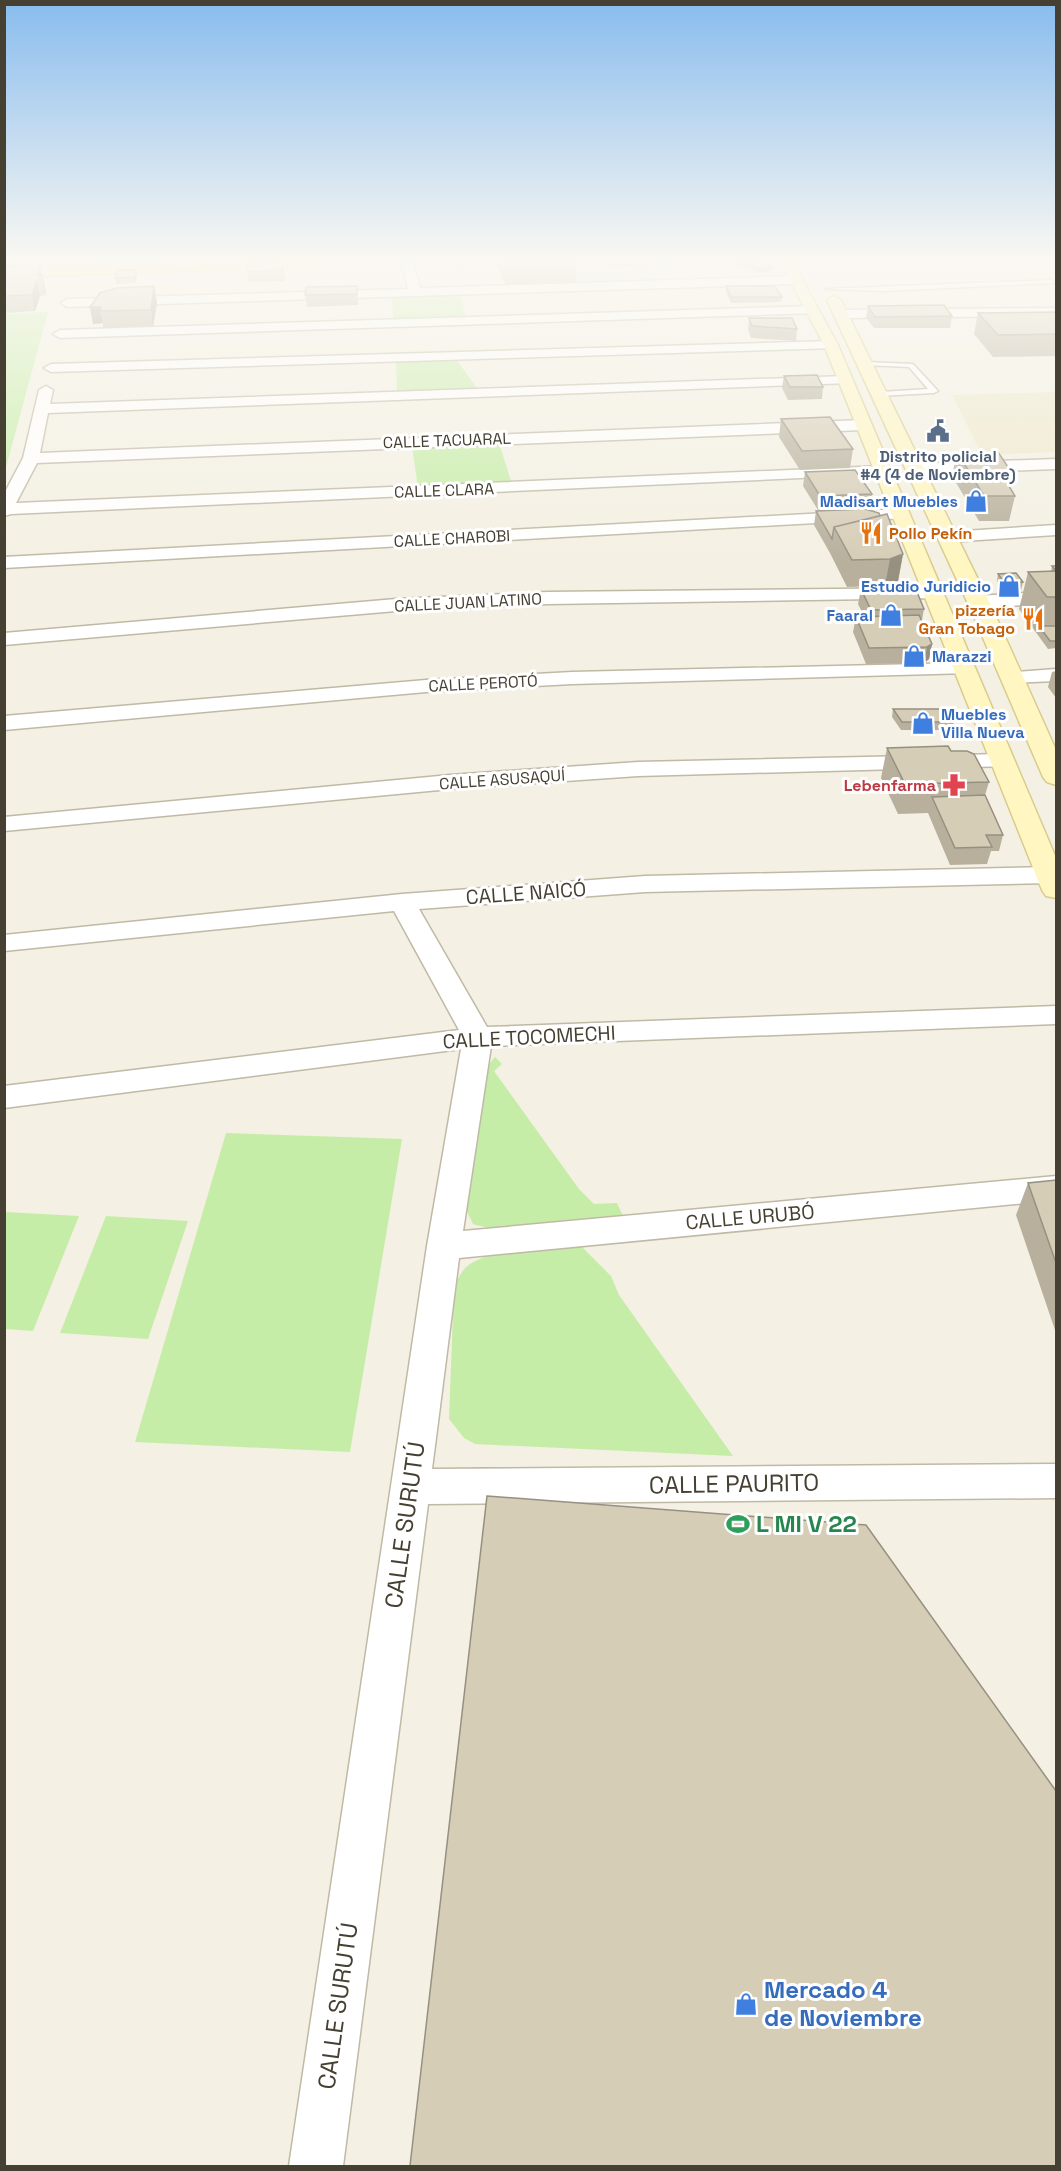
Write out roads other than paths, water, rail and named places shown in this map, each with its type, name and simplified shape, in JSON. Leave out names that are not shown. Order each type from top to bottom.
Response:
[{"type":"main road","points":[[838,362],[1053,883]]},
{"type":"main road","points":[[866,364],[1053,767]]},
{"type":"main road","points":[[865,428],[897,462],[914,470]]},
{"type":"main road","points":[[899,511],[904,478],[914,470]]},
{"type":"main road","points":[[963,669],[976,665],[982,655],[979,626],[980,606]]},
{"type":"main road","points":[[963,669],[999,692],[1026,740],[1053,767]]},
{"type":"street","points":[[5,510],[31,458],[53,362]]},
{"type":"street","points":[[42,409],[463,401],[845,380]]},
{"type":"street","name":"CALLE TACUARAL","points":[[31,458],[472,433],[865,428]]},
{"type":"street","points":[[914,470],[1056,464]]},
{"type":"street","name":"CALLE CLARA","points":[[5,510],[882,471]]},
{"type":"street","name":"CALLE CHAROBI","points":[[4,563],[899,511]]},
{"type":"street","points":[[948,537],[1056,530]]},
{"type":"street","name":"CALLE JUAN LATINO","points":[[4,639],[420,604],[548,598],[933,594]]},
{"type":"street","points":[[980,606],[1056,597]]},
{"type":"street","name":"CALLE PEROTÓ","points":[[4,723],[426,686],[572,678],[963,669]]},
{"type":"street","points":[[1011,677],[1056,675]]},
{"type":"street","name":"CALLE ASUSAQUÍ","points":[[4,824],[450,782],[638,769],[1002,761]]},
{"type":"street","name":"CALLE NAICÓ","points":[[4,943],[402,902],[645,884],[1053,883]]},
{"type":"street","points":[[402,902],[478,1037]]},
{"type":"street","name":"CALLE TOCOMECHI","points":[[4,1097],[478,1037],[1056,1015]]},
{"type":"street","name":"CALLE SURUTÚ","points":[[315,2166],[444,1246],[478,1037]]},
{"type":"street","name":"CALLE URUBÓ","points":[[444,1246],[1056,1188]]},
{"type":"street","name":"CALLE PAURITO","points":[[411,1487],[1056,1481]]},
{"type":"lane","points":[[866,364],[911,365],[934,391],[880,394]]},
{"type":"place","name":"Distrito policial #4 (4 de Noviembre)","points":[[938,431]]},
{"type":"place","name":"Madisart Muebles","points":[[976,501]]},
{"type":"place","name":"Pollo Pekín","points":[[871,533]]},
{"type":"place","name":"Estudio Juridicio","points":[[1009,586]]},
{"type":"place","name":"Faaral","points":[[891,615]]},
{"type":"place","name":"pizzería Gran Tobago","points":[[1033,619]]},
{"type":"place","name":"Marazzi","points":[[914,656]]},
{"type":"place","name":"Muebles Villa Nueva","points":[[923,723]]},
{"type":"place","name":"Lebenfarma","points":[[954,785]]},
{"type":"place","name":"L MI V 22","points":[[738,1524]]},
{"type":"place","name":"Mercado 4 de Noviembre","points":[[746,2004]]}]
